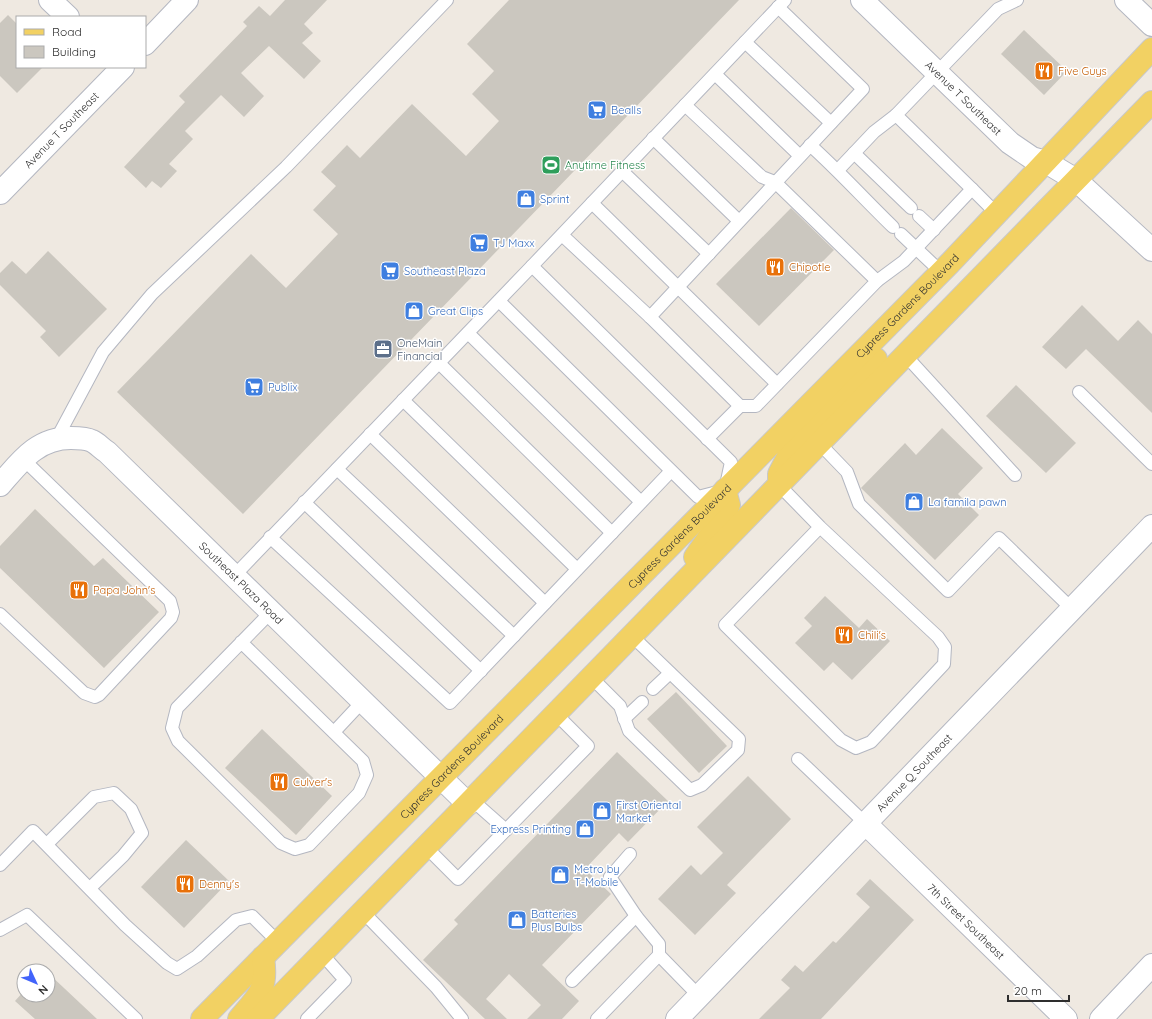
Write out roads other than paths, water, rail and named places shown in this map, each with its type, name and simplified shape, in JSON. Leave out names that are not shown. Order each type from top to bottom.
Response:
[{"type":"main road","name":"Cypress Gardens Boulevard","points":[[202,1019],[910,304],[1152,49]]},
{"type":"main road","points":[[262,1018],[362,912],[592,678],[1152,102]]},
{"type":"main road","points":[[779,486],[779,474],[793,447],[877,358],[889,342],[910,304]]},
{"type":"main road","points":[[674,593],[687,568],[721,520],[729,505],[725,490]]},
{"type":"main road","points":[[239,1019],[263,990],[270,950]]},
{"type":"street","points":[[50,0],[67,16]]},
{"type":"street","points":[[146,43],[187,0]]},
{"type":"street","name":"Avenue T Southeast","points":[[862,0],[1010,143],[1032,158],[1046,162],[1076,180],[1152,250]]},
{"type":"street","points":[[1126,0],[1152,25]]},
{"type":"street","name":"Avenue T Southeast","points":[[0,194],[121,68]]},
{"type":"street","name":"Southeast Plaza Road","points":[[0,485],[23,459],[41,444],[57,438],[76,438],[92,441],[107,452],[441,778],[470,802]]},
{"type":"street","name":"Avenue Q Southeast","points":[[677,1019],[1152,526]]},
{"type":"street","name":"7th Street Southeast","points":[[865,823],[1066,1019]]},
{"type":"street","points":[[1101,1019],[1152,964]]},
{"type":"lane","points":[[57,438],[103,352],[152,294],[286,167],[447,0]]},
{"type":"lane","points":[[838,170],[874,132],[896,115],[998,9],[1017,0]]},
{"type":"lane","points":[[234,576],[782,4],[863,89],[650,317]]},
{"type":"lane","points":[[745,42],[831,123]]},
{"type":"lane","points":[[715,74],[800,156]]},
{"type":"lane","points":[[685,105],[762,177],[776,182],[877,281]]},
{"type":"lane","points":[[896,115],[997,214]]},
{"type":"lane","points":[[653,138],[739,221]]},
{"type":"lane","points":[[810,145],[838,170],[848,183],[941,272]]},
{"type":"lane","points":[[854,153],[934,230]]},
{"type":"lane","points":[[622,171],[709,254]]},
{"type":"lane","points":[[562,235],[650,317],[740,406],[756,406],[877,281],[904,261],[972,189]]},
{"type":"lane","points":[[592,203],[777,384]]},
{"type":"lane","points":[[499,301],[698,497],[725,490],[731,462],[532,266]]},
{"type":"lane","points":[[468,333],[641,502]]},
{"type":"lane","points":[[906,356],[1015,475]]},
{"type":"lane","points":[[439,363],[612,533]]},
{"type":"lane","points":[[1079,392],[1152,464]]},
{"type":"lane","points":[[403,400],[577,569]]},
{"type":"lane","points":[[707,439],[740,406]]},
{"type":"lane","points":[[370,434],[545,603]]},
{"type":"lane","points":[[820,444],[847,472],[859,504],[948,591],[999,538],[1072,608]]},
{"type":"lane","points":[[0,614],[84,693],[95,697],[99,695],[160,629],[170,618],[173,612],[170,601],[23,459]]},
{"type":"lane","points":[[337,469],[514,636]]},
{"type":"lane","points":[[270,537],[450,703],[671,471]]},
{"type":"lane","points":[[779,486],[820,527],[938,636],[945,647],[944,664],[871,742],[856,748],[841,740],[725,625],[820,527]]},
{"type":"lane","points":[[304,502],[481,671]]},
{"type":"lane","points":[[241,642],[363,760],[367,775],[359,793],[309,845],[295,849],[281,843],[178,741],[172,728],[177,708],[241,642],[271,612]]},
{"type":"lane","points":[[592,678],[620,706],[629,731],[690,790],[702,785],[738,750],[739,739],[632,636]]},
{"type":"lane","points":[[653,689],[670,673]]},
{"type":"lane","points":[[334,732],[362,701]]},
{"type":"lane","points":[[624,719],[642,702]]},
{"type":"lane","points":[[426,847],[458,879],[506,830],[588,746],[556,714]]},
{"type":"lane","points":[[798,759],[865,823]]},
{"type":"lane","points":[[47,844],[94,797],[114,793],[131,809],[142,833],[123,856],[90,888]]},
{"type":"lane","points":[[470,802],[506,830]]},
{"type":"lane","points":[[0,865],[33,831],[125,925],[167,963],[177,969],[197,956],[236,920],[252,916],[270,950]]},
{"type":"lane","points":[[597,1019],[659,955],[659,944],[636,916],[610,877],[630,854]]},
{"type":"lane","points":[[362,912],[436,987],[462,1019]]},
{"type":"lane","points":[[0,930],[27,915],[136,1019]]},
{"type":"lane","points":[[572,981],[636,916]]},
{"type":"lane","points":[[307,1019],[345,980],[322,954]]},
{"type":"lane","points":[[659,955],[700,996]]},
{"type":"place","name":"Five Guys","points":[[1044,71]]},
{"type":"place","name":"Bealls","points":[[597,110]]},
{"type":"place","name":"Anytime Fitness","points":[[551,165]]},
{"type":"place","name":"Sprint","points":[[526,199]]},
{"type":"place","name":"TJ Maxx","points":[[479,243]]},
{"type":"place","name":"Chipotle","points":[[775,267]]},
{"type":"place","name":"Southeast Plaza","points":[[390,271]]},
{"type":"place","name":"Great Clips","points":[[414,311]]},
{"type":"place","name":"OneMain Financial","points":[[383,349]]},
{"type":"place","name":"Publix","points":[[254,387]]},
{"type":"place","name":"La famila pawn","points":[[914,502]]},
{"type":"place","name":"Papa John's","points":[[79,590]]},
{"type":"place","name":"Chili's","points":[[844,635]]},
{"type":"place","name":"Culver's","points":[[279,782]]},
{"type":"place","name":"First Oriental Market","points":[[602,811]]},
{"type":"place","name":"Express Printing","points":[[585,829]]},
{"type":"place","name":"Metro by T-Mobile","points":[[560,875]]},
{"type":"place","name":"Denny's","points":[[185,884]]},
{"type":"place","name":"Batteries Plus Bulbs","points":[[517,920]]}]
